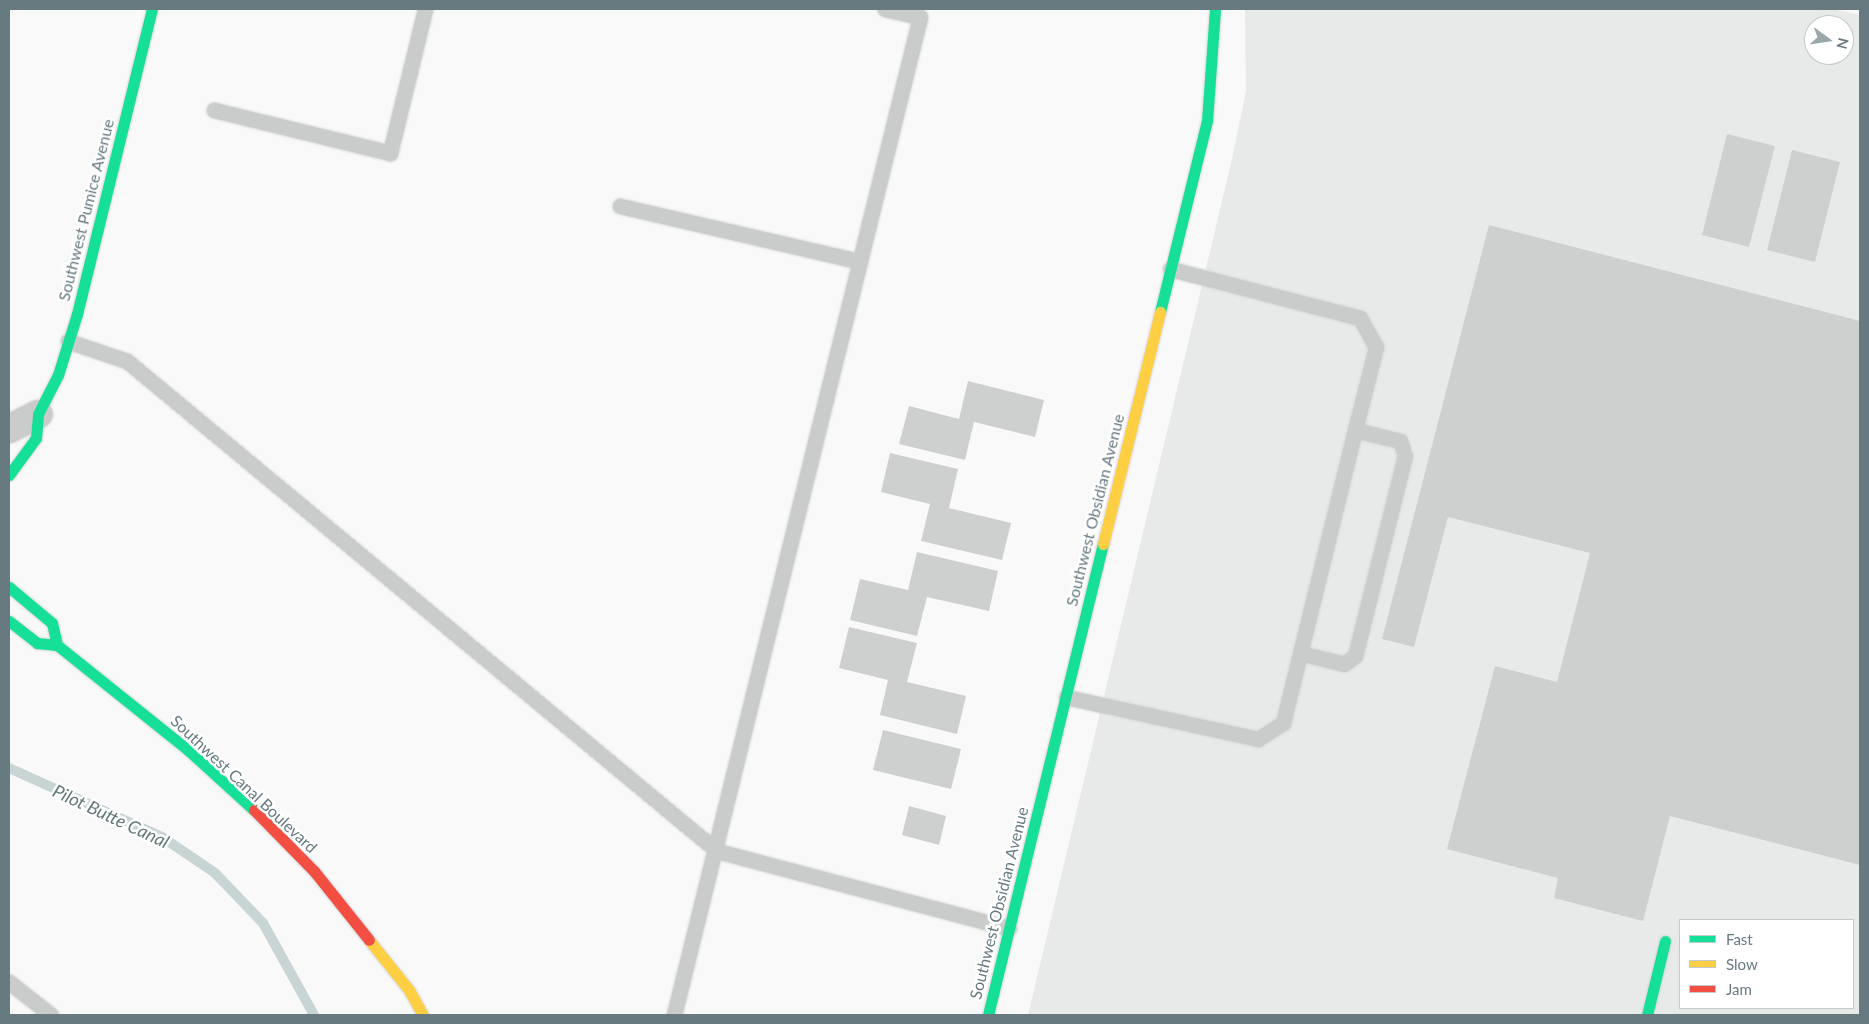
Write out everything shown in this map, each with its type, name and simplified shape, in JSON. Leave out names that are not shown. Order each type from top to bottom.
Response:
[{"type":"street","name":"Southwest Pumice Avenue","points":[[38,414],[58,375],[68,341],[152,9]]},
{"type":"street","name":"Southwest Obsidian Avenue","points":[[988,1015],[1207,122],[1215,9]]},
{"type":"street","points":[[9,429],[38,414]]},
{"type":"street","points":[[9,475],[36,438],[38,414]]},
{"type":"street","points":[[9,587],[52,623],[57,645]]},
{"type":"street","name":"Southwest Canal Boulevard","points":[[9,621],[37,644],[57,645],[188,750],[308,865],[409,990],[423,1015]]},
{"type":"street","points":[[1647,1015],[1665,941]]},
{"type":"lane","points":[[214,110],[390,153],[425,9]]},
{"type":"lane","points":[[674,1015],[718,851],[858,261],[920,17],[885,9]]},
{"type":"lane","points":[[620,206],[858,261]]},
{"type":"lane","points":[[1066,697],[1258,739],[1282,722],[1376,347],[1360,318],[1170,269]]},
{"type":"lane","points":[[68,341],[127,361],[718,851],[1009,928]]},
{"type":"lane","points":[[1300,653],[1344,664],[1355,656],[1405,456],[1400,442],[1355,430]]},
{"type":"lane","points":[[9,982],[51,1015]]},
{"type":"shaded area","points":[[1245,9],[1833,9],[1860,15],[1860,1015],[1028,1015],[1232,159],[1246,91]]},
{"type":"building","points":[[1727,134],[1775,146],[1749,247],[1702,235]]},
{"type":"building","points":[[1792,150],[1840,162],[1815,262],[1767,250]]},
{"type":"building","points":[[1489,225],[1860,321],[1860,865],[1670,816],[1643,921],[1554,898],[1558,878],[1447,849],[1495,666],[1557,682],[1590,553],[1448,517],[1414,647],[1382,639]]},
{"type":"building","points":[[968,381],[1044,400],[1035,437],[974,422],[965,460],[899,444],[909,406],[959,419]]},
{"type":"building","points":[[890,453],[958,469],[949,508],[1011,523],[1002,560],[921,541],[930,504],[881,492]]},
{"type":"building","points":[[917,552],[998,571],[989,611],[927,597],[917,636],[850,620],[860,579],[908,590]]},
{"type":"building","points":[[849,627],[917,643],[907,682],[966,696],[957,734],[880,715],[888,680],[839,668]]},
{"type":"building","points":[[883,730],[961,749],[951,789],[873,770]]},
{"type":"building","points":[[909,806],[946,816],[939,845],[902,835]]},
{"type":"waterway","name":"Pilot Butte Canal","points":[[9,768],[162,837],[215,873],[263,923],[314,1015]]},
{"type":"traffic: fast","points":[[9,475],[36,438],[38,414],[58,375],[77,314],[152,9]]},
{"type":"traffic: fast","points":[[1160,312],[1207,121],[1215,9]]},
{"type":"traffic: fast","points":[[988,1015],[1103,544]]},
{"type":"traffic: fast","points":[[9,587],[52,623],[57,645]]},
{"type":"traffic: fast","points":[[9,621],[37,643],[57,645],[188,750],[254,810]]},
{"type":"traffic: fast","points":[[1647,1015],[1665,941]]},
{"type":"traffic: slow","points":[[1103,544],[1160,312]]},
{"type":"traffic: slow","points":[[369,940],[409,990],[423,1015]]},
{"type":"traffic: jam","points":[[254,810],[314,871],[369,940]]}]
